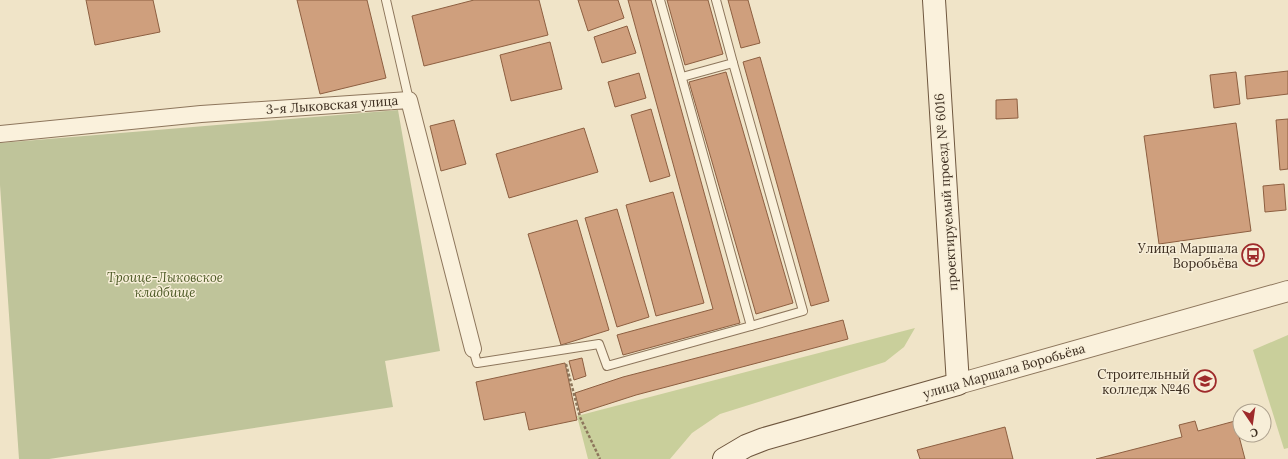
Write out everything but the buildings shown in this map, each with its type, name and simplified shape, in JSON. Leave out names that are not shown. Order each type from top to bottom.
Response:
[{"type":"main road","name":"проектируемый проезд № 6016","points":[[934,0],[958,384]]},
{"type":"main road","name":"улица Маршала Воробьёва","points":[[724,459],[746,446],[764,439],[958,384]]},
{"type":"street","name":"3-я Лыковская улица","points":[[0,134],[201,114],[409,100],[473,349]]},
{"type":"street","name":"улица Маршала Воробьёва","points":[[958,384],[1288,291]]},
{"type":"lane","points":[[386,0],[409,100]]},
{"type":"lane","points":[[660,0],[751,326]]},
{"type":"lane","points":[[473,349],[477,363],[599,344],[607,366],[803,311],[716,0]]},
{"type":"lane","points":[[682,77],[733,63]]},
{"type":"path","points":[[562,349],[580,417],[600,459]]},
{"type":"green space","name":"Троице-Лыковское кладбище","points":[[398,110],[440,351],[385,361],[393,407],[49,459],[19,459],[0,185],[0,143]]},
{"type":"green space","points":[[915,328],[904,347],[885,362],[720,414],[692,433],[670,459],[588,459],[577,416]]},
{"type":"green space","points":[[1288,335],[1288,448],[1284,449],[1272,411],[1272,403],[1270,403],[1253,350]]},
{"type":"place","name":"Улица Маршала Воробьёва","points":[[1253,255]]},
{"type":"place","name":"Строительный колледж №46","points":[[1205,381]]}]
